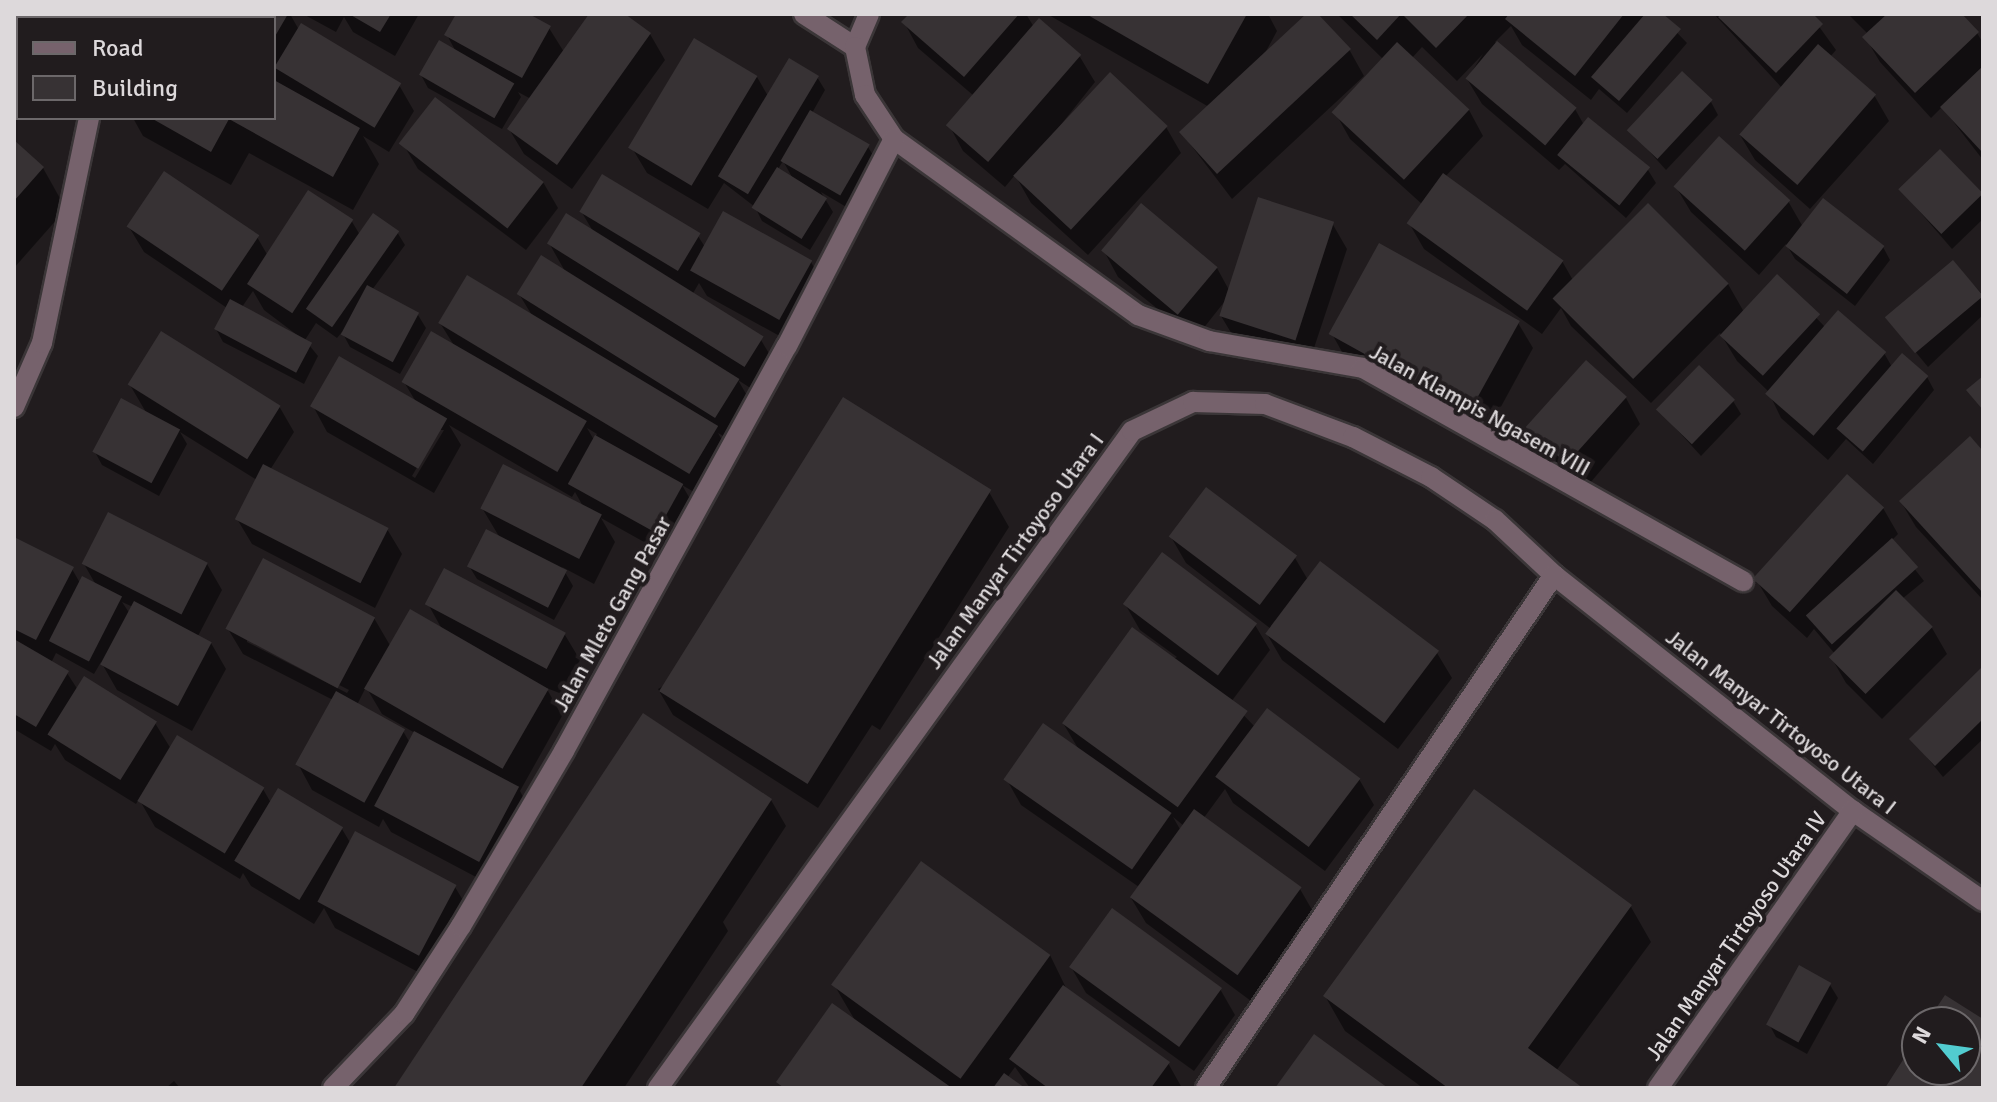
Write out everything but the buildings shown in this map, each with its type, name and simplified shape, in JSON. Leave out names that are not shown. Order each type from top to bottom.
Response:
[{"type":"street","points":[[804,14],[855,47],[869,14]]},
{"type":"street","name":"Jalan Klampis Ngasem VIII","points":[[855,47],[865,95],[894,139],[1138,315],[1209,341],[1363,368],[1743,581]]},
{"type":"street","points":[[14,407],[42,343],[89,120]]},
{"type":"street","name":"Jalan Mleto Gang Pasar","points":[[333,1088],[404,1014],[461,926],[641,611],[894,139]]},
{"type":"street","name":"Jalan Manyar Tirtoyoso Utara I","points":[[658,1088],[1132,431],[1193,402],[1265,404],[1353,437],[1431,477],[1495,520],[1554,575],[1853,811],[1983,901]]},
{"type":"street","points":[[1206,1088],[1554,575]]},
{"type":"street","name":"Jalan Manyar Tirtoyoso Utara IV","points":[[1658,1088],[1853,811]]}]
